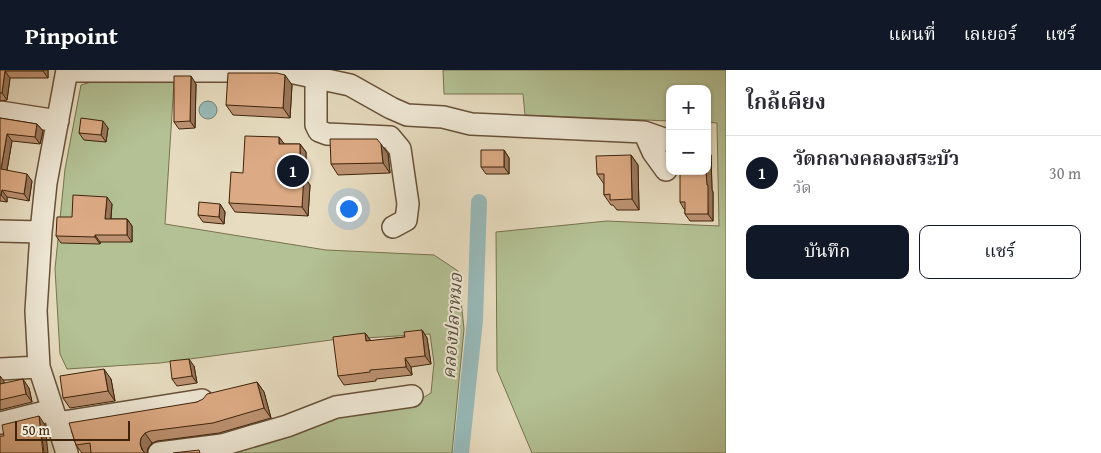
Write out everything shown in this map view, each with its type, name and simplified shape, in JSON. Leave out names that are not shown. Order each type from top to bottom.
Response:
[{"type":"street","points":[[67,453],[40,367],[36,311],[46,183],[67,70],[285,71],[315,73],[350,85],[407,115],[443,117],[471,124],[644,132],[666,140]]},
{"type":"street","points":[[315,73],[316,125],[319,131],[327,134],[390,137]]},
{"type":"street","points":[[391,108],[390,137],[400,149],[408,204],[406,220],[393,227]]},
{"type":"street","points":[[0,112],[58,120]]},
{"type":"street","points":[[644,132],[653,152],[666,170]]},
{"type":"street","points":[[0,230],[41,232]]},
{"type":"street","points":[[0,369],[40,367]]},
{"type":"street","points":[[159,453],[222,445],[287,426],[336,407],[412,396]]},
{"type":"street","points":[[0,423],[202,400]]},
{"type":"green space","points":[[443,70],[726,70],[726,453],[532,453],[497,370],[496,232],[607,221],[719,226],[717,123],[711,122],[711,85],[666,85],[666,121],[525,115],[523,94],[444,94]]},
{"type":"green space","points":[[91,82],[174,82],[165,224],[326,250],[434,255],[458,271],[464,329],[452,453],[214,453],[337,412],[416,402],[431,393],[434,363],[430,334],[331,340],[160,363],[67,369],[60,354],[55,269],[65,169],[81,85]]},
{"type":"water","points":[[208,101],[214,104],[217,110],[214,116],[208,119],[202,116],[199,110],[202,104]]},
{"type":"building","points":[[0,70],[43,71],[5,71],[2,93],[0,93]]},
{"type":"building","points":[[228,73],[277,73],[285,75],[283,108],[226,105]]},
{"type":"building","points":[[174,76],[191,76],[190,121],[174,122]]},
{"type":"building","points":[[0,118],[37,124],[35,137],[7,134],[1,169],[27,174],[24,194],[2,190],[0,195]]},
{"type":"building","points":[[81,118],[103,121],[101,135],[79,133]]},
{"type":"building","points":[[245,136],[279,137],[279,144],[300,144],[300,176],[304,176],[302,207],[229,203],[231,172],[243,173]]},
{"type":"building","points":[[330,139],[377,139],[381,144],[383,163],[331,164]]},
{"type":"building","points":[[481,150],[504,150],[504,167],[481,167]]},
{"type":"building","points":[[631,155],[632,199],[610,200],[610,194],[604,195],[604,174],[597,174],[596,156]]},
{"type":"building","points":[[680,175],[706,175],[708,214],[685,214],[685,202],[680,202]]},
{"type":"building","points":[[73,195],[107,197],[105,219],[127,219],[127,235],[95,235],[95,237],[56,236],[57,217],[72,217]]},
{"type":"building","points":[[199,202],[220,204],[219,217],[198,215]]},
{"type":"building","points":[[422,330],[425,356],[405,358],[406,367],[370,370],[370,372],[338,376],[333,337],[365,333],[366,341],[405,337],[404,332]]},
{"type":"building","points":[[189,359],[192,376],[172,379],[170,361]]},
{"type":"building","points":[[104,369],[108,391],[63,398],[60,376]]},
{"type":"building","points":[[23,379],[26,394],[0,400],[0,384]]},
{"type":"building","points":[[257,382],[264,408],[213,423],[150,431],[141,438],[140,444],[145,453],[91,453],[90,443],[76,445],[69,423],[197,402],[207,394]]},
{"type":"building","points":[[39,416],[43,453],[0,453],[0,436],[4,436],[2,425]]},
{"type":"building","points":[[199,450],[200,453],[173,453]]},
{"type":"waterway","name":"คลองปลาหมอ","points":[[461,453],[475,320],[479,202]]},
{"type":"place","name":"วัดกลางคลองสระบัว","points":[[293,171]]}]
